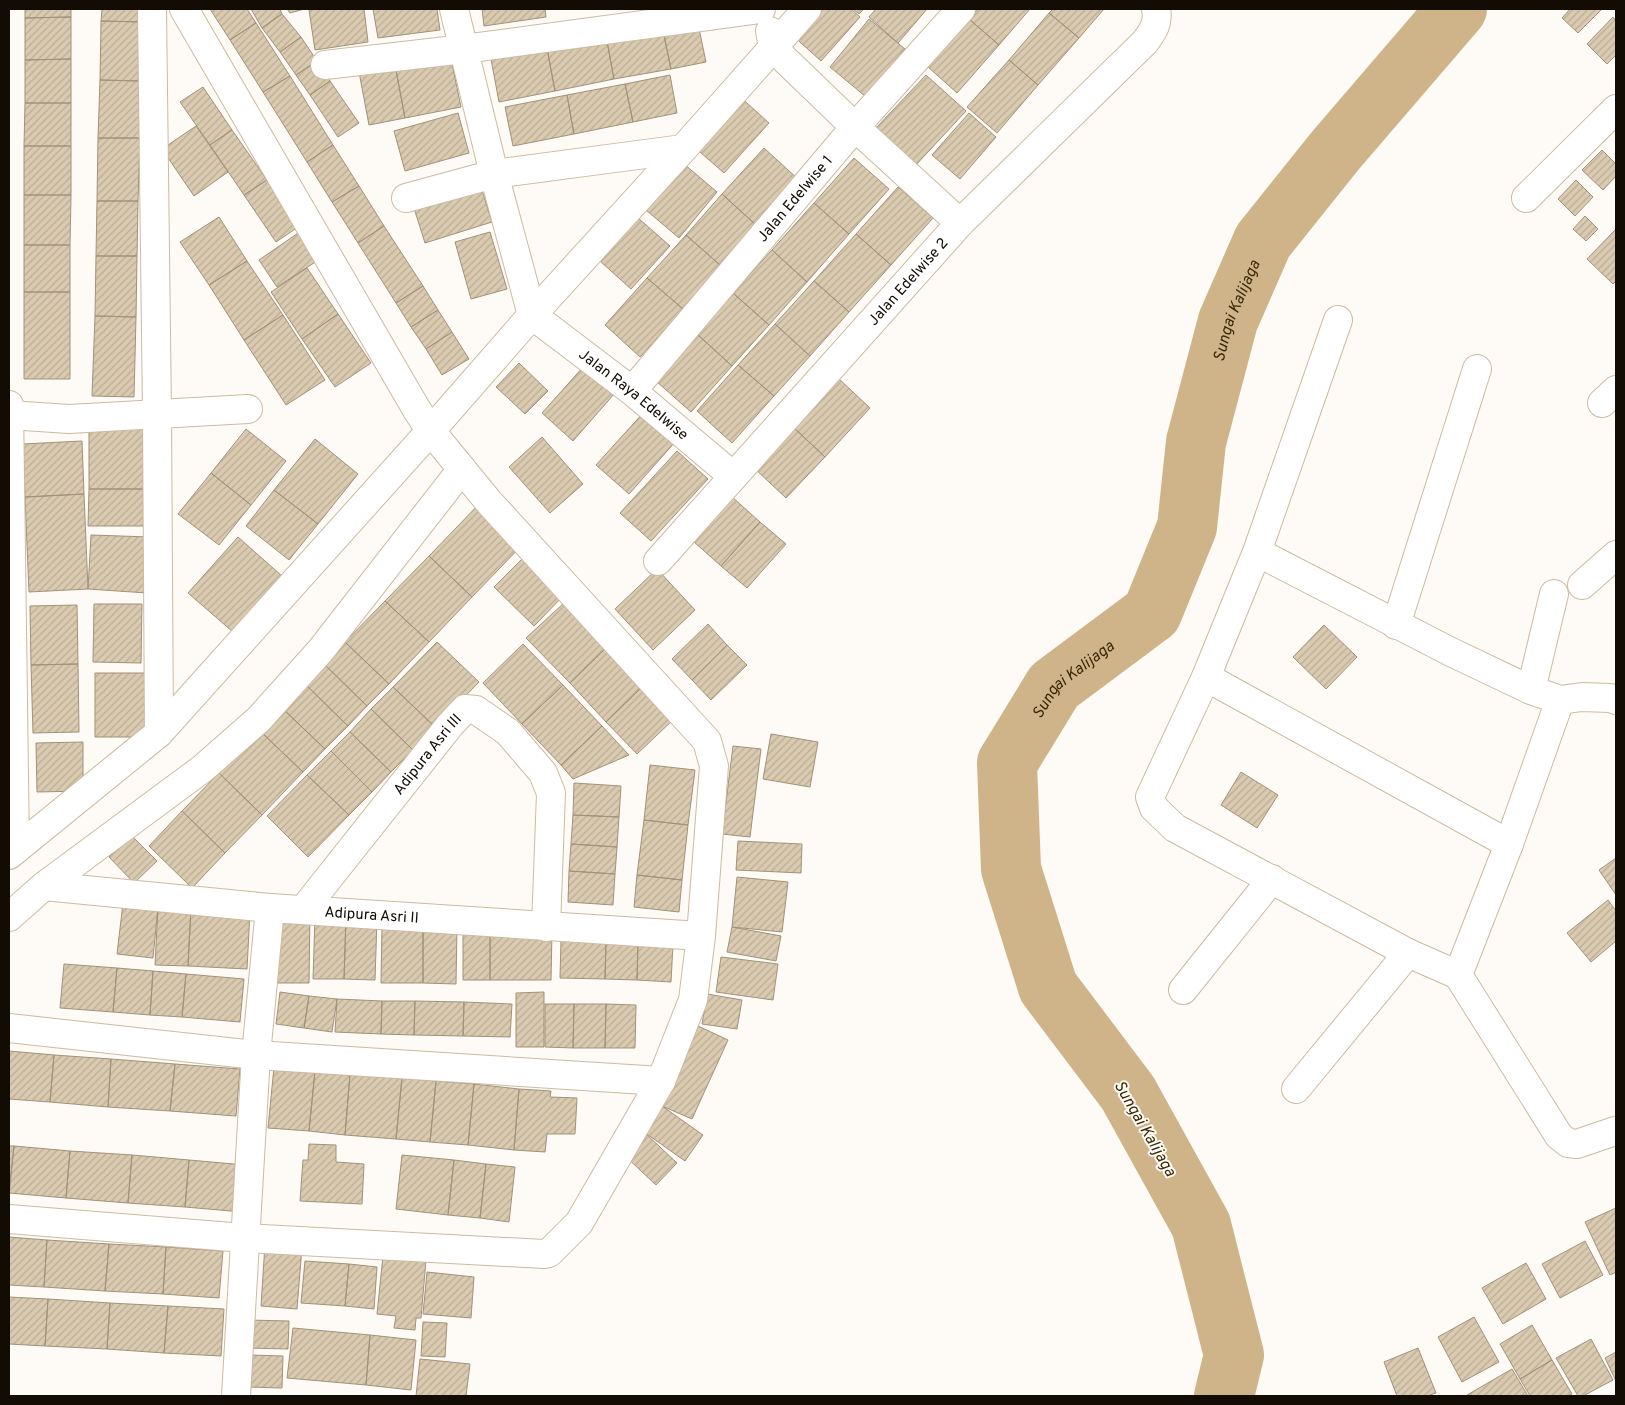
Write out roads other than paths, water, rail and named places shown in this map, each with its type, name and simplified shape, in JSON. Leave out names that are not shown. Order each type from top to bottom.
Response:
[{"type":"street","points":[[152,9],[159,733]]},
{"type":"street","points":[[9,1219],[244,1238],[549,1253],[579,1223],[660,1081],[693,1000],[701,936],[714,766],[707,741],[489,502],[430,430],[184,9]]},
{"type":"street","points":[[454,9],[494,174],[532,315]]},
{"type":"street","points":[[325,65],[464,49],[761,9]]},
{"type":"street","points":[[766,9],[773,48],[960,223]]},
{"type":"street","points":[[12,852],[159,733],[807,9]]},
{"type":"street","name":"Jalan Edelwise 1","points":[[632,391],[856,127],[961,9]]},
{"type":"street","name":"Jalan Edelwise 2","points":[[658,561],[960,223],[1145,42],[1154,30],[1158,19],[1156,9]]},
{"type":"street","points":[[1526,198],[1616,108]]},
{"type":"street","points":[[406,198],[494,174],[682,149]]},
{"type":"street","name":"Jalan Raya Edelwise","points":[[532,315],[632,391],[733,476]]},
{"type":"street","points":[[1338,320],[1256,552],[1206,677],[1150,797],[1158,812],[1175,828],[1408,953],[1458,975],[1559,1136],[1568,1143],[1577,1144],[1615,1131]]},
{"type":"street","points":[[1396,625],[1477,369]]},
{"type":"street","points":[[9,405],[12,852]]},
{"type":"street","points":[[9,415],[69,419],[248,409]]},
{"type":"street","points":[[9,917],[44,886],[202,769],[259,719],[321,650],[462,469]]},
{"type":"street","points":[[1256,552],[1396,625],[1531,690],[1560,700],[1582,697],[1616,700]]},
{"type":"street","points":[[1582,585],[1616,555]]},
{"type":"street","points":[[1531,690],[1554,594]]},
{"type":"street","points":[[1206,677],[1509,844]]},
{"type":"street","points":[[1458,975],[1509,844],[1560,700]]},
{"type":"street","name":"Adipura Asri III","points":[[304,909],[450,724],[465,709],[470,709],[485,715],[508,732],[543,773],[550,793],[546,927]]},
{"type":"street","points":[[1184,990],[1272,879]]},
{"type":"street","name":"Adipura Asri II","points":[[44,886],[270,908],[701,936]]},
{"type":"street","points":[[236,1396],[256,1055],[270,908]]},
{"type":"street","points":[[1296,1089],[1408,953]]},
{"type":"street","points":[[9,1028],[256,1055],[660,1081]]},
{"type":"waterway","name":"Sungai Kalijaga","points":[[1224,1396],[1234,1355],[1201,1225],[1128,1093],[1048,987],[1011,869],[1007,763],[1054,686],[1152,613],[1187,527],[1196,442],[1228,321],[1263,241],[1335,151],[1457,9]]}]
